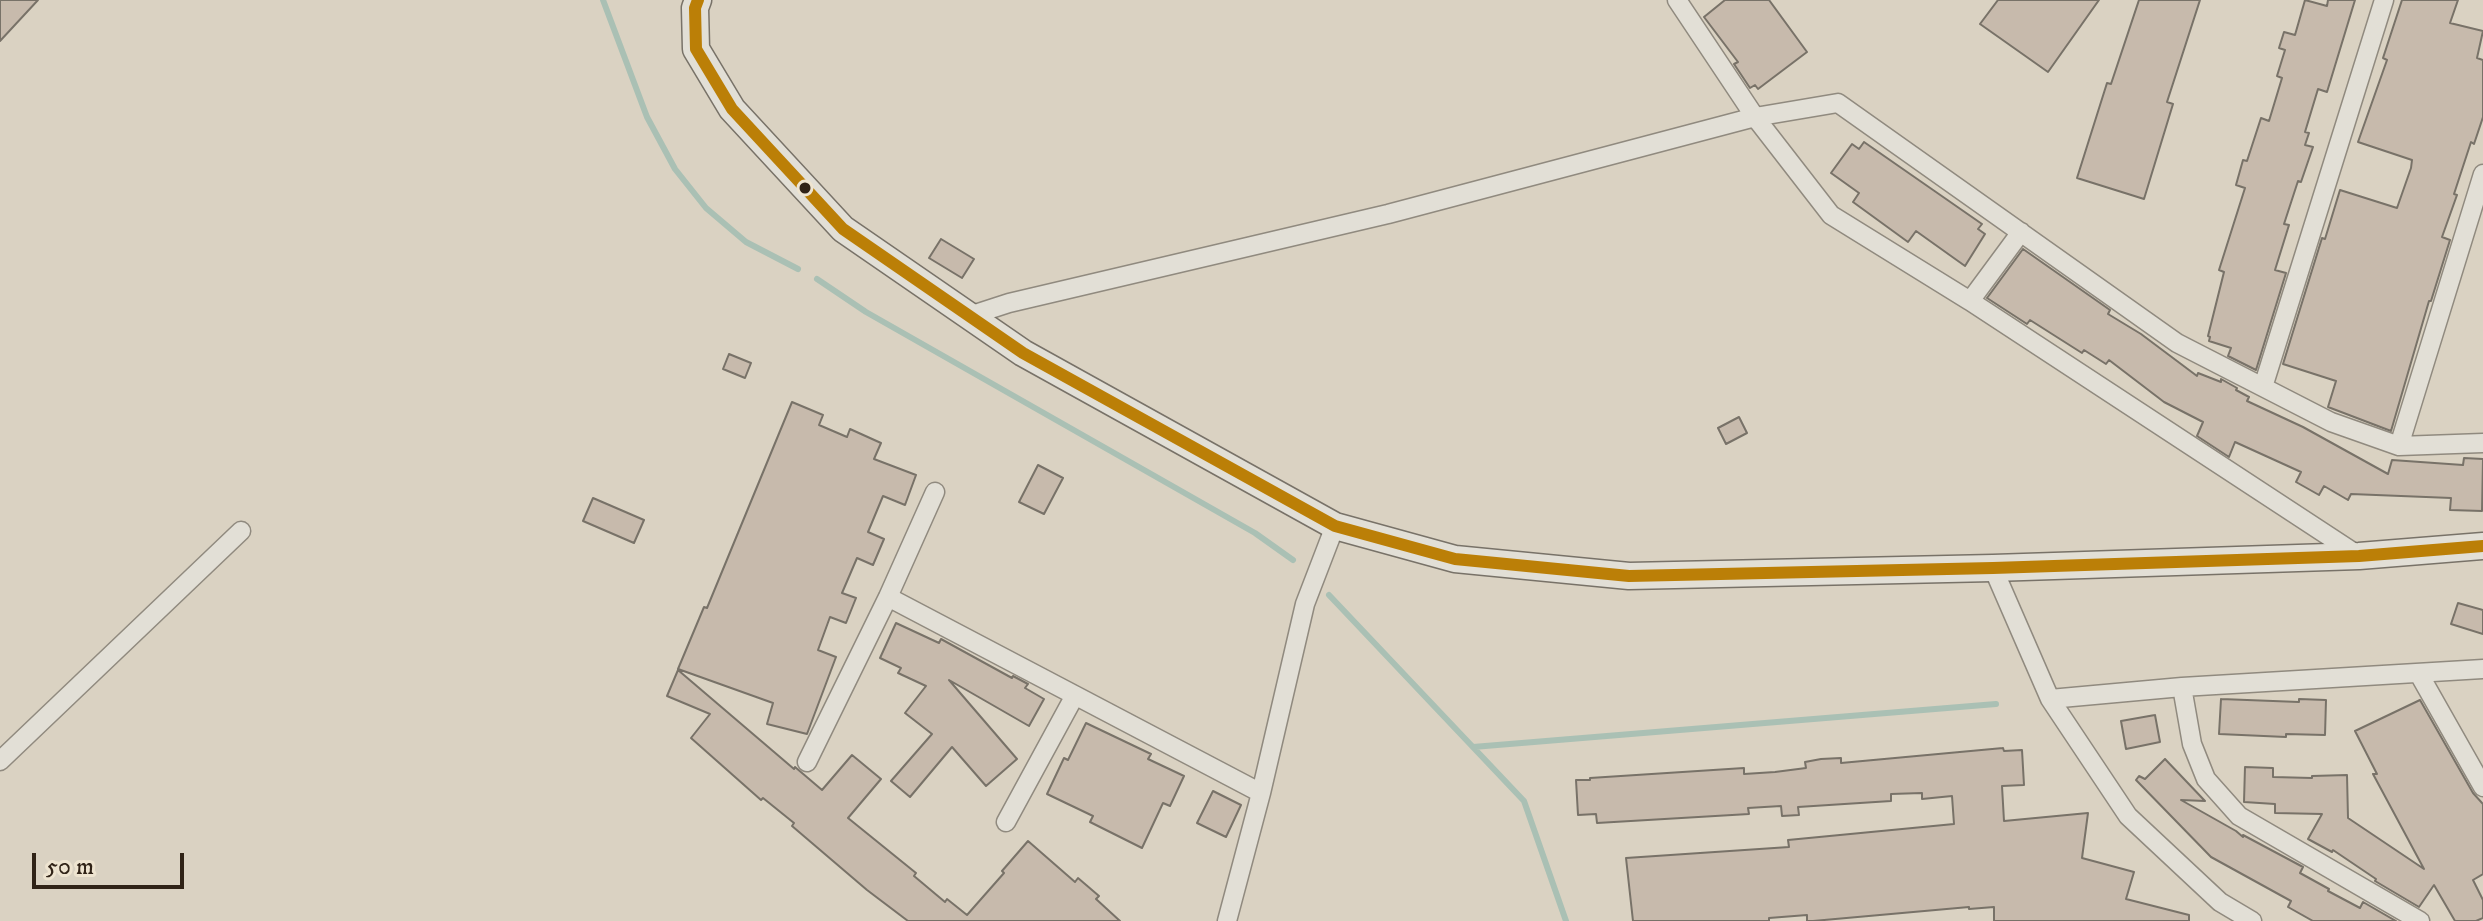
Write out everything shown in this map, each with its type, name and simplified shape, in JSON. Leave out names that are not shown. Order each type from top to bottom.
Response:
[{"type":"street","points":[[698,0],[695,8],[696,49],[732,109],[843,229],[1023,353],[1335,526],[1455,559],[1629,576],[2359,556],[2483,546]]},
{"type":"street","points":[[1677,0],[1755,117],[1831,215],[1970,301],[2359,556]]},
{"type":"street","points":[[2263,387],[2384,0]]},
{"type":"street","points":[[969,316],[1009,303],[1388,214],[1755,117],[1838,103],[2177,343],[2331,422],[2399,446],[2483,443]]},
{"type":"street","points":[[2399,446],[2483,174]]},
{"type":"street","points":[[1970,301],[2021,232]]},
{"type":"street","points":[[807,762],[888,597],[935,492]]},
{"type":"street","points":[[1227,921],[1261,793],[1305,604],[1335,526]]},
{"type":"street","points":[[0,761],[241,531]]},
{"type":"street","points":[[1993,568],[2050,699],[2128,816],[2220,902],[2252,921]]},
{"type":"street","points":[[888,597],[1261,793]]},
{"type":"street","points":[[2050,699],[2182,687],[2483,669]]},
{"type":"street","points":[[2419,674],[2483,787]]},
{"type":"street","points":[[2182,687],[2192,744],[2206,779],[2239,816],[2420,921]]},
{"type":"street","points":[[1006,822],[1074,697]]},
{"type":"building","points":[[0,0],[38,0],[0,41]]},
{"type":"building","points":[[1725,0],[1769,0],[1807,52],[1758,89],[1755,85],[1750,88],[1734,64],[1738,62],[1704,17]]},
{"type":"building","points":[[1998,0],[2099,0],[2048,72],[1980,24]]},
{"type":"building","points":[[2139,0],[2200,0],[2167,102],[2173,104],[2144,199],[2077,178],[2107,83],[2111,84]]},
{"type":"building","points":[[2305,0],[2327,6],[2328,0],[2355,0],[2327,92],[2318,89],[2305,132],[2309,133],[2305,145],[2313,147],[2284,224],[2289,225],[2275,270],[2286,273],[2256,370],[2228,356],[2231,348],[2209,341],[2208,336],[2224,272],[2219,270],[2245,188],[2236,185],[2243,160],[2247,161],[2261,118],[2269,121],[2282,78],[2277,76],[2285,50],[2279,48],[2284,32],[2295,35]]},
{"type":"building","points":[[2402,0],[2458,0],[2450,23],[2483,31],[2477,58],[2483,60],[2483,117],[2474,144],[2471,142],[2454,194],[2457,195],[2442,237],[2450,240],[2391,431],[2328,407],[2336,381],[2283,364],[2340,190],[2397,208],[2411,168],[2412,160],[2358,142],[2387,60],[2383,58]]},
{"type":"building","points":[[1864,142],[1982,224],[1978,229],[1985,234],[1965,266],[1916,231],[1908,242],[1853,202],[1859,193],[1831,173],[1852,144],[1859,149]]},
{"type":"building","points":[[941,239],[974,259],[962,278],[929,258]]},
{"type":"building","points":[[2023,249],[2197,376],[2198,373],[2221,382],[2221,379],[2249,397],[2247,401],[2303,427],[2388,474],[2392,460],[2463,465],[2464,458],[2483,459],[2482,511],[2450,510],[2451,498],[2351,494],[2348,500],[2324,486],[2319,495],[2296,482],[2301,472],[2235,442],[2229,457],[2197,436],[2203,422],[2164,402],[2109,360],[2106,364],[2084,350],[2082,353],[2030,320],[2027,324],[1987,298]]},
{"type":"building","points":[[729,354],[751,363],[745,378],[723,369]]},
{"type":"building","points":[[792,402],[823,415],[819,425],[847,437],[850,429],[881,443],[874,459],[916,475],[905,505],[883,496],[868,532],[884,539],[873,565],[857,558],[842,593],[856,598],[846,623],[830,617],[818,650],[836,657],[807,734],[767,724],[773,703],[678,669],[704,607],[707,608]]},
{"type":"building","points":[[1739,417],[1747,433],[1726,444],[1718,428]]},
{"type":"building","points":[[1038,465],[1063,478],[1044,514],[1019,502]]},
{"type":"building","points":[[593,498],[644,520],[634,543],[583,521]]},
{"type":"building","points":[[2458,603],[2483,610],[2483,634],[2451,624]]},
{"type":"building","points":[[896,623],[939,643],[941,639],[1028,684],[1025,688],[1044,699],[1029,726],[949,680],[1017,759],[986,786],[952,747],[910,797],[891,781],[932,734],[905,713],[926,686],[898,673],[901,668],[880,658]]},
{"type":"building","points":[[678,670],[822,790],[852,755],[881,779],[848,818],[916,873],[914,876],[945,902],[947,899],[967,915],[1028,841],[1075,882],[1078,878],[1099,896],[1096,899],[1120,921],[908,921],[867,890],[792,826],[794,823],[763,798],[761,800],[691,738],[710,714],[667,696]]},
{"type":"building","points":[[2221,699],[2326,700],[2325,735],[2219,734]]},
{"type":"building","points":[[2420,700],[2473,793],[2483,804],[2483,874],[2473,880],[2483,900],[2483,918],[2476,921],[2455,921],[2434,885],[2419,907],[2375,881],[2333,850],[2308,839],[2322,814],[2275,813],[2275,804],[2244,802],[2245,767],[2273,768],[2273,777],[2347,775],[2348,818],[2424,869],[2373,774],[2377,774],[2355,731]]},
{"type":"building","points":[[2155,715],[2160,742],[2126,749],[2121,721]]},
{"type":"building","points":[[1086,723],[1151,754],[1148,759],[1184,776],[1170,806],[1163,803],[1142,848],[1090,822],[1093,816],[1047,794],[1064,758],[1068,760]]},
{"type":"building","points":[[2003,748],[2004,751],[2022,750],[2024,785],[2002,786],[2004,821],[2088,813],[2082,858],[2134,872],[2126,899],[2189,915],[2189,921],[1994,921],[1994,907],[1969,907],[1813,921],[1807,921],[1807,915],[1769,918],[1769,921],[1633,921],[1626,858],[1789,847],[1788,840],[1954,824],[1952,796],[1922,799],[1922,793],[1891,794],[1891,801],[1798,807],[1799,815],[1782,816],[1781,806],[1748,808],[1749,814],[1597,823],[1596,814],[1578,815],[1576,780],[1744,768],[1744,774],[1775,772],[1806,768],[1805,762],[1821,759],[1841,758],[1841,763]]},
{"type":"building","points":[[2165,759],[2205,801],[2181,800],[2243,837],[2303,867],[2300,873],[2328,891],[2360,908],[2363,902],[2396,921],[2313,921],[2288,907],[2291,901],[2211,857],[2136,780],[2139,776],[2145,779]]},
{"type":"building","points":[[1213,791],[1241,805],[1226,837],[1197,823]]},
{"type":"waterway","points":[[603,0],[647,117],[675,169],[706,208],[746,242],[798,269]]},
{"type":"waterway","points":[[817,279],[866,312],[1255,533],[1293,560]]},
{"type":"waterway","points":[[1329,595],[1524,801],[1566,921]]},
{"type":"waterway","points":[[1473,747],[1996,704]]},
{"type":"transit line","points":[[698,0],[695,8],[696,49],[732,109],[843,229],[1023,353],[1335,526],[1455,559],[1629,576],[2359,556],[2483,546]]}]
